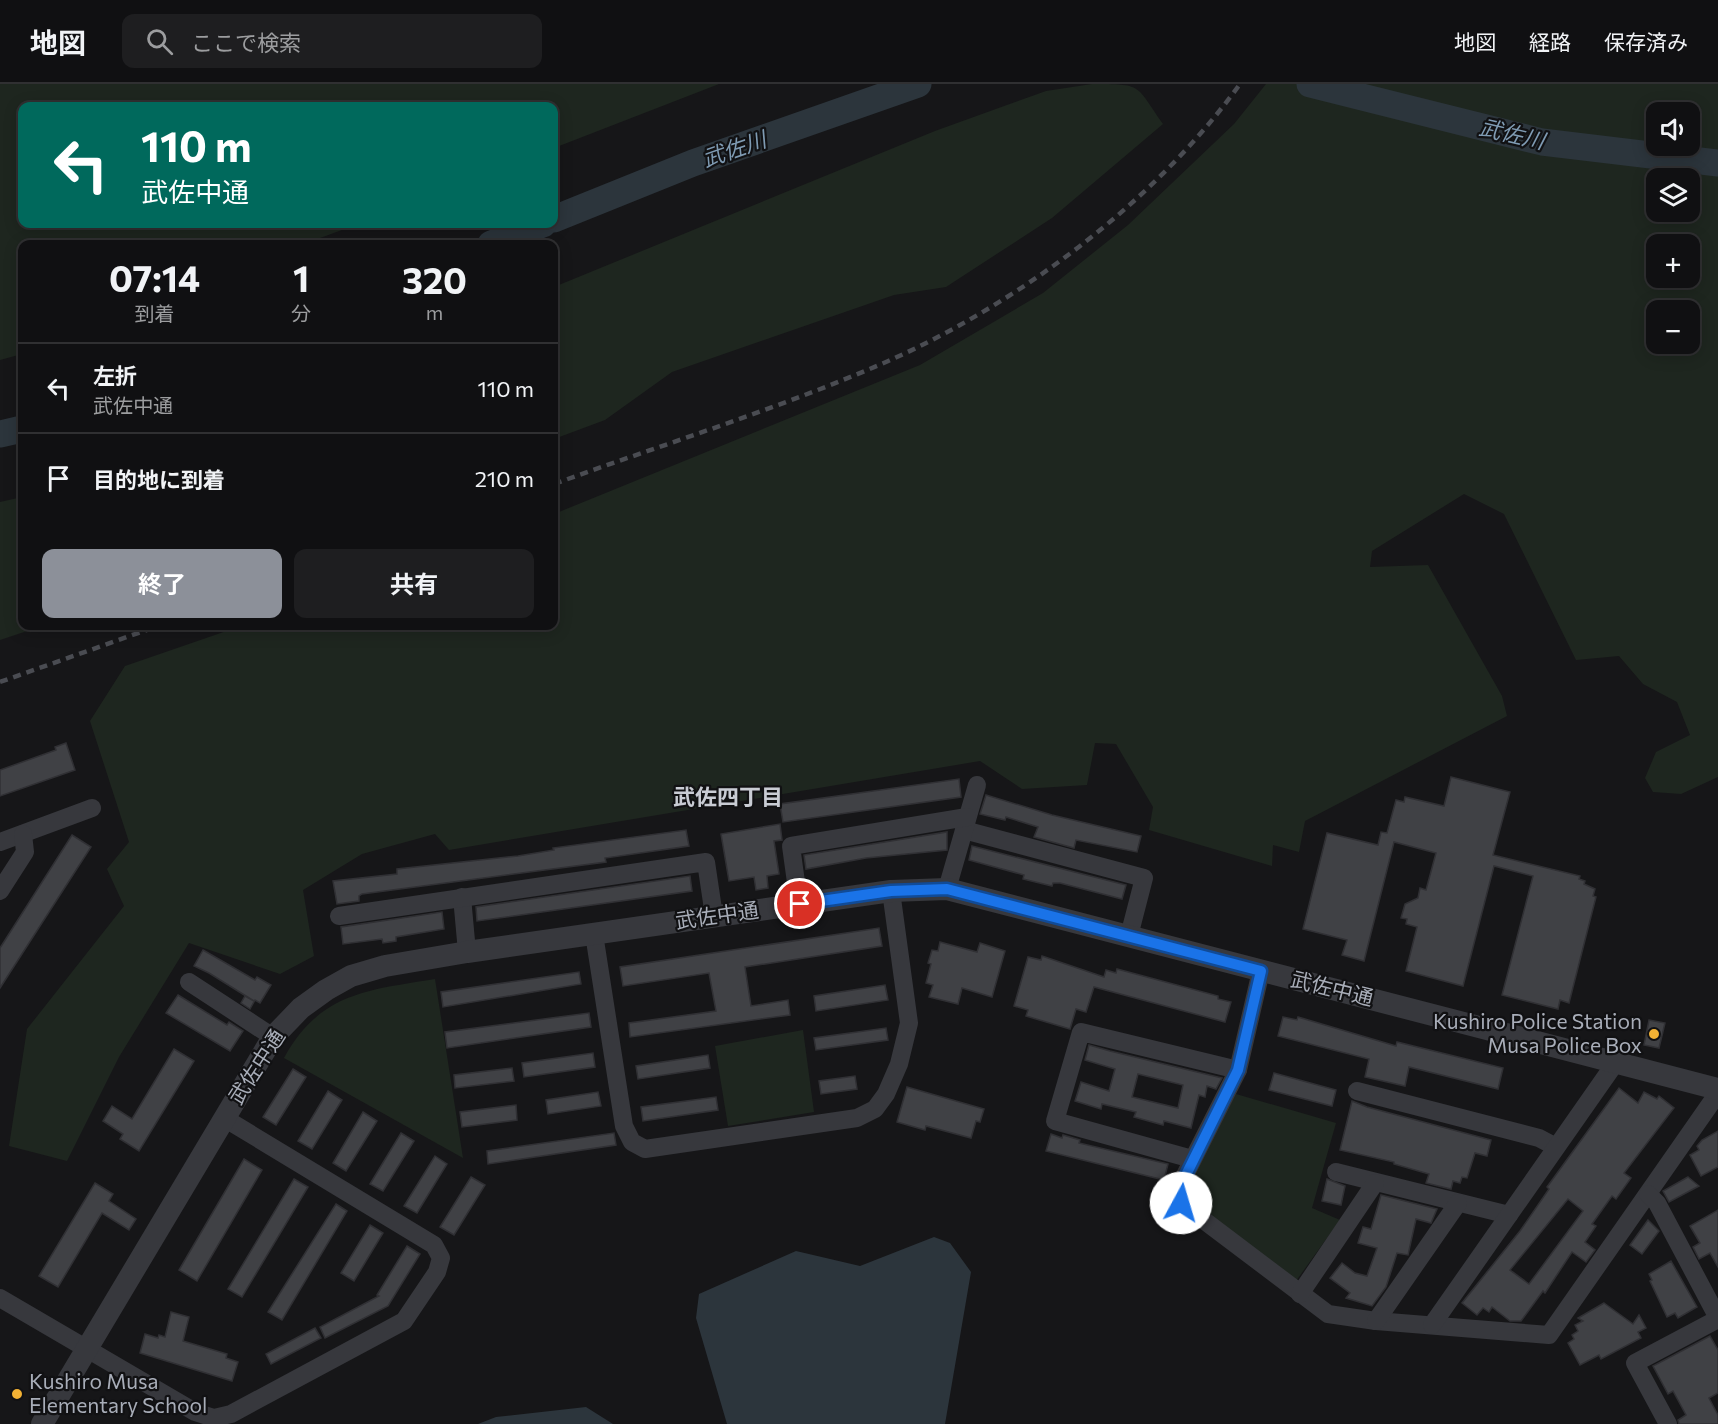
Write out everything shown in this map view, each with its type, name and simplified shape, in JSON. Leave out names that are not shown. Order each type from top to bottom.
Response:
[{"type":"street","points":[[947,889],[976,785]]},
{"type":"street","points":[[0,842],[92,808]]},
{"type":"street","points":[[800,904],[791,846],[965,824],[1144,878],[1128,936]]},
{"type":"street","points":[[0,891],[25,852],[23,834]]},
{"type":"street","points":[[339,916],[706,862],[714,916]]},
{"type":"street","name":"武佐中通","points":[[42,1424],[273,1037],[301,1008],[351,976],[385,966],[467,952],[891,891],[947,889],[1616,1062],[1717,1098]]},
{"type":"street","points":[[594,934],[624,1126],[632,1142],[645,1149],[856,1118],[875,1109],[886,1094],[899,1064],[909,1023],[891,891]]},
{"type":"street","points":[[462,897],[467,952]]},
{"type":"street","points":[[1261,971],[1238,1070],[1178,1191],[1181,1203],[1328,1314],[1376,1321],[1549,1335],[1717,1098]]},
{"type":"street","points":[[189,982],[273,1037]]},
{"type":"street","points":[[1192,1159],[1055,1121],[1081,1032],[1238,1070]]},
{"type":"street","points":[[1432,1325],[1616,1062]]},
{"type":"street","points":[[1357,1091],[1539,1138],[1556,1147]]},
{"type":"street","points":[[0,1298],[195,1412],[214,1419],[231,1414],[404,1321],[437,1272],[441,1258],[434,1245],[224,1118]]},
{"type":"street","points":[[1336,1172],[1509,1215]]},
{"type":"street","points":[[1300,1294],[1375,1183]]},
{"type":"street","points":[[1648,1194],[1657,1203],[1718,1319],[1635,1363],[1668,1424]]},
{"type":"street","points":[[1376,1321],[1458,1203]]},
{"type":"shaded area","points":[[0,84],[719,84],[558,146],[558,102],[18,102],[18,228],[347,228],[315,240],[18,240],[18,355],[0,360]]},
{"type":"shaded area","points":[[1092,84],[1129,86],[1142,94],[1163,124],[1052,218],[946,287],[894,295],[672,372],[605,420],[558,438],[558,285],[935,131],[1046,91]]},
{"type":"shaded area","points":[[1266,84],[1718,84],[1718,777],[1681,794],[1653,792],[1645,778],[1656,752],[1690,735],[1677,702],[1643,684],[1619,656],[1576,660],[1504,514],[1464,494],[1372,551],[1370,567],[1428,565],[1502,696],[1507,716],[1305,821],[1299,852],[1273,845],[1272,866],[1149,830],[1153,807],[1116,744],[1095,743],[1087,785],[1022,789],[980,761],[449,850],[435,834],[362,854],[303,890],[314,956],[280,974],[189,943],[119,1057],[67,1161],[9,1146],[27,1029],[124,906],[107,869],[129,842],[90,721],[125,666],[229,630],[558,630],[558,512],[920,365],[1043,293],[1128,225],[1234,124]]},
{"type":"shaded area","points":[[18,498],[18,630],[30,630],[0,640],[0,502]]},
{"type":"shaded area","points":[[435,979],[463,1158],[284,1058],[298,1036],[314,1019],[330,1007],[368,991]]},
{"type":"shaded area","points":[[803,1030],[814,1112],[728,1126],[715,1046]]},
{"type":"shaded area","points":[[1236,1094],[1336,1123],[1312,1208],[1340,1220],[1296,1281],[1192,1206],[1184,1186]]},
{"type":"shaded area","points":[[934,1237],[950,1243],[971,1272],[945,1424],[727,1424],[696,1318],[699,1294],[796,1251],[860,1266]]},
{"type":"shaded area","points":[[586,1407],[613,1424],[478,1424],[496,1417]]},
{"type":"building","points":[[66,743],[75,770],[0,796],[0,770],[56,750],[55,747]]},
{"type":"building","points":[[1451,777],[1510,792],[1493,855],[1580,876],[1579,879],[1585,881],[1584,884],[1595,889],[1593,896],[1596,897],[1569,1003],[1560,1000],[1558,1009],[1502,995],[1533,876],[1494,866],[1463,986],[1406,971],[1417,927],[1406,924],[1407,919],[1401,918],[1405,904],[1418,898],[1420,888],[1426,890],[1436,853],[1394,842],[1364,961],[1342,955],[1347,940],[1303,929],[1327,833],[1378,845],[1381,832],[1387,833],[1396,800],[1404,802],[1405,797],[1444,806]]},
{"type":"building","points":[[959,779],[961,797],[783,822],[780,804]]},
{"type":"building","points":[[986,795],[1052,815],[1141,836],[1137,852],[1076,840],[1074,848],[1034,837],[1038,827],[1006,817],[1005,820],[980,814]]},
{"type":"building","points":[[780,824],[782,840],[774,841],[779,874],[767,876],[768,888],[756,890],[754,877],[729,881],[721,834]]},
{"type":"building","points":[[686,830],[689,846],[605,858],[606,862],[362,894],[359,896],[359,901],[337,904],[333,881],[397,874],[397,869],[518,856],[554,850],[553,848]]},
{"type":"building","points":[[947,832],[947,850],[866,858],[806,869],[804,855]]},
{"type":"building","points":[[72,835],[91,847],[0,988],[0,948]]},
{"type":"building","points":[[972,846],[1126,885],[1122,899],[1060,883],[1053,883],[1052,886],[1023,879],[1024,875],[969,860]]},
{"type":"building","points":[[690,876],[692,891],[477,921],[476,907]]},
{"type":"building","points":[[442,912],[444,929],[396,937],[396,941],[383,943],[382,939],[343,944],[341,927]]},
{"type":"building","points":[[879,928],[882,946],[745,967],[751,1006],[788,1000],[790,1015],[630,1037],[629,1023],[716,1011],[709,973],[623,986],[620,967]]},
{"type":"building","points":[[940,942],[977,952],[980,943],[1005,951],[992,997],[962,988],[958,1004],[929,997],[933,985],[926,983],[931,964],[928,963],[932,950],[938,951]]},
{"type":"building","points":[[203,950],[255,980],[257,977],[271,985],[260,1003],[255,1000],[250,1009],[241,1003],[245,996],[254,1001],[194,966]]},
{"type":"building","points":[[1042,956],[1104,977],[1106,970],[1116,973],[1117,969],[1218,996],[1218,999],[1231,1002],[1225,1022],[1094,987],[1086,1012],[1076,1009],[1070,1029],[1026,1016],[1028,1010],[1014,1006],[1028,957],[1041,960]]},
{"type":"building","points":[[579,972],[581,984],[443,1007],[441,992]]},
{"type":"building","points":[[885,985],[888,1000],[816,1011],[814,996]]},
{"type":"building","points":[[178,995],[227,1025],[229,1022],[243,1031],[230,1051],[166,1013]]},
{"type":"building","points":[[589,1013],[591,1027],[447,1048],[445,1032]]},
{"type":"building","points":[[1283,1017],[1297,1020],[1298,1017],[1396,1046],[1397,1042],[1503,1068],[1498,1089],[1409,1067],[1405,1086],[1365,1077],[1369,1059],[1278,1036]]},
{"type":"building","name":"Kushiro Police Station Musa Police Box","points":[[1649,1020],[1665,1023],[1659,1048],[1644,1045]]},
{"type":"building","points":[[886,1028],[888,1040],[816,1050],[814,1038]]},
{"type":"building","points":[[1089,1045],[1222,1078],[1216,1089],[1207,1086],[1205,1097],[1199,1095],[1191,1128],[1164,1121],[1163,1125],[1134,1117],[1136,1112],[1102,1104],[1101,1109],[1075,1101],[1081,1082],[1109,1091],[1115,1069],[1085,1060]],"holes":[[[1138,1074],[1183,1085],[1178,1108],[1132,1097]]]},
{"type":"building","points":[[174,1049],[194,1061],[139,1151],[120,1139],[123,1134],[103,1121],[112,1106],[132,1119]]},
{"type":"building","points":[[593,1053],[595,1067],[524,1077],[522,1063]]},
{"type":"building","points":[[708,1055],[710,1068],[638,1079],[636,1066]]},
{"type":"building","points":[[512,1068],[514,1081],[455,1088],[454,1075]]},
{"type":"building","points":[[293,1069],[306,1077],[276,1125],[263,1117]]},
{"type":"building","points":[[1274,1073],[1336,1090],[1332,1106],[1269,1090]]},
{"type":"building","points":[[855,1076],[857,1089],[821,1094],[819,1081]]},
{"type":"building","points":[[907,1087],[984,1109],[980,1122],[976,1121],[971,1138],[926,1126],[925,1130],[897,1122]]},
{"type":"building","points":[[1619,1088],[1638,1103],[1644,1092],[1657,1099],[1659,1096],[1674,1108],[1624,1173],[1631,1178],[1616,1199],[1612,1196],[1592,1224],[1596,1226],[1585,1242],[1595,1250],[1586,1262],[1572,1252],[1545,1293],[1543,1291],[1521,1321],[1510,1321],[1492,1307],[1489,1312],[1483,1308],[1477,1315],[1462,1303],[1520,1231],[1549,1189],[1547,1187]],"holes":[[[1568,1199],[1583,1211],[1529,1284],[1510,1270]]]},
{"type":"building","points":[[328,1091],[342,1100],[312,1149],[298,1141]]},
{"type":"building","points":[[598,1092],[601,1106],[548,1114],[546,1100]]},
{"type":"building","points":[[716,1097],[718,1110],[643,1121],[641,1107]]},
{"type":"building","points":[[1352,1101],[1491,1140],[1487,1156],[1475,1153],[1467,1178],[1462,1177],[1460,1183],[1453,1181],[1451,1189],[1426,1183],[1429,1174],[1394,1164],[1394,1162],[1340,1150]]},
{"type":"building","points":[[516,1105],[517,1120],[462,1127],[460,1112]]},
{"type":"building","points":[[363,1112],[377,1121],[346,1171],[333,1163]]},
{"type":"building","points":[[1718,1131],[1718,1167],[1701,1176],[1690,1155],[1699,1150],[1697,1146],[1702,1140]]},
{"type":"building","points":[[401,1133],[414,1141],[383,1191],[370,1184]]},
{"type":"building","points":[[614,1133],[616,1145],[488,1164],[487,1151]]},
{"type":"building","points":[[1051,1134],[1062,1138],[1063,1135],[1080,1140],[1079,1143],[1168,1164],[1164,1180],[1046,1151]]},
{"type":"building","points":[[435,1156],[447,1164],[417,1213],[404,1206]]},
{"type":"building","points":[[244,1159],[262,1170],[197,1281],[179,1270]]},
{"type":"building","points":[[471,1177],[485,1185],[454,1235],[440,1227]]},
{"type":"building","points":[[1688,1177],[1699,1186],[1669,1202],[1663,1191]]},
{"type":"building","points":[[294,1179],[308,1187],[242,1297],[228,1289]]},
{"type":"building","points":[[1327,1179],[1345,1186],[1341,1205],[1322,1201]]},
{"type":"building","points":[[95,1183],[113,1194],[109,1201],[136,1219],[129,1230],[102,1213],[58,1287],[39,1276]]},
{"type":"building","points":[[1381,1195],[1437,1209],[1431,1223],[1416,1219],[1408,1255],[1397,1253],[1386,1287],[1372,1306],[1346,1298],[1350,1293],[1330,1278],[1342,1263],[1355,1273],[1367,1276],[1377,1248],[1358,1243],[1363,1227],[1371,1229]]},
{"type":"building","points":[[336,1204],[347,1211],[282,1320],[268,1312]]},
{"type":"building","points":[[1718,1210],[1718,1267],[1710,1253],[1699,1259],[1693,1247],[1700,1243],[1690,1226]]},
{"type":"building","points":[[1648,1220],[1659,1231],[1642,1254],[1630,1245]]},
{"type":"building","points":[[370,1225],[383,1233],[354,1281],[341,1273]]},
{"type":"building","points":[[407,1246],[420,1254],[388,1306],[325,1338],[320,1327],[379,1296],[377,1295]]},
{"type":"building","points":[[1671,1261],[1697,1307],[1678,1318],[1675,1313],[1667,1317],[1649,1274]]},
{"type":"building","points":[[1604,1303],[1633,1324],[1639,1315],[1646,1328],[1638,1332],[1641,1338],[1601,1359],[1599,1355],[1580,1365],[1568,1343],[1574,1339],[1572,1335],[1578,1331],[1575,1325],[1583,1321],[1578,1318]]},
{"type":"building","points":[[171,1312],[189,1317],[183,1341],[227,1354],[226,1358],[238,1362],[232,1381],[140,1353],[145,1334],[158,1338],[159,1335],[165,1337]]},
{"type":"building","points":[[315,1328],[321,1338],[271,1364],[266,1354]]},
{"type":"building","points":[[1710,1336],[1718,1350],[1718,1393],[1709,1398],[1718,1415],[1718,1424],[1679,1424],[1678,1420],[1686,1415],[1673,1391],[1668,1394],[1653,1366]]},
{"type":"waterway","name":"武佐川","points":[[558,217],[693,163],[918,84]]},
{"type":"waterway","name":"武佐川","points":[[1310,84],[1542,142],[1718,163]]},
{"type":"waterway","name":"武佐川","points":[[501,240],[533,228]]},
{"type":"waterway","name":"武佐川","points":[[0,434],[18,430]]},
{"type":"railway","points":[[558,483],[762,411],[845,379],[936,338],[985,310],[1081,246],[1125,209],[1206,128],[1240,84]]},
{"type":"railway","points":[[0,682],[147,630]]},
{"type":"place","name":"Kushiro Police Station Musa Police Box","points":[[1654,1034]]},
{"type":"place","name":"Kushiro Musa Elementary School","points":[[17,1394]]},
{"type":"district","name":"武佐四丁目","points":[[728,797]]},
{"type":"route","points":[[800,904],[891,891],[947,889],[1261,971],[1238,1070],[1178,1191],[1181,1203]]}]
